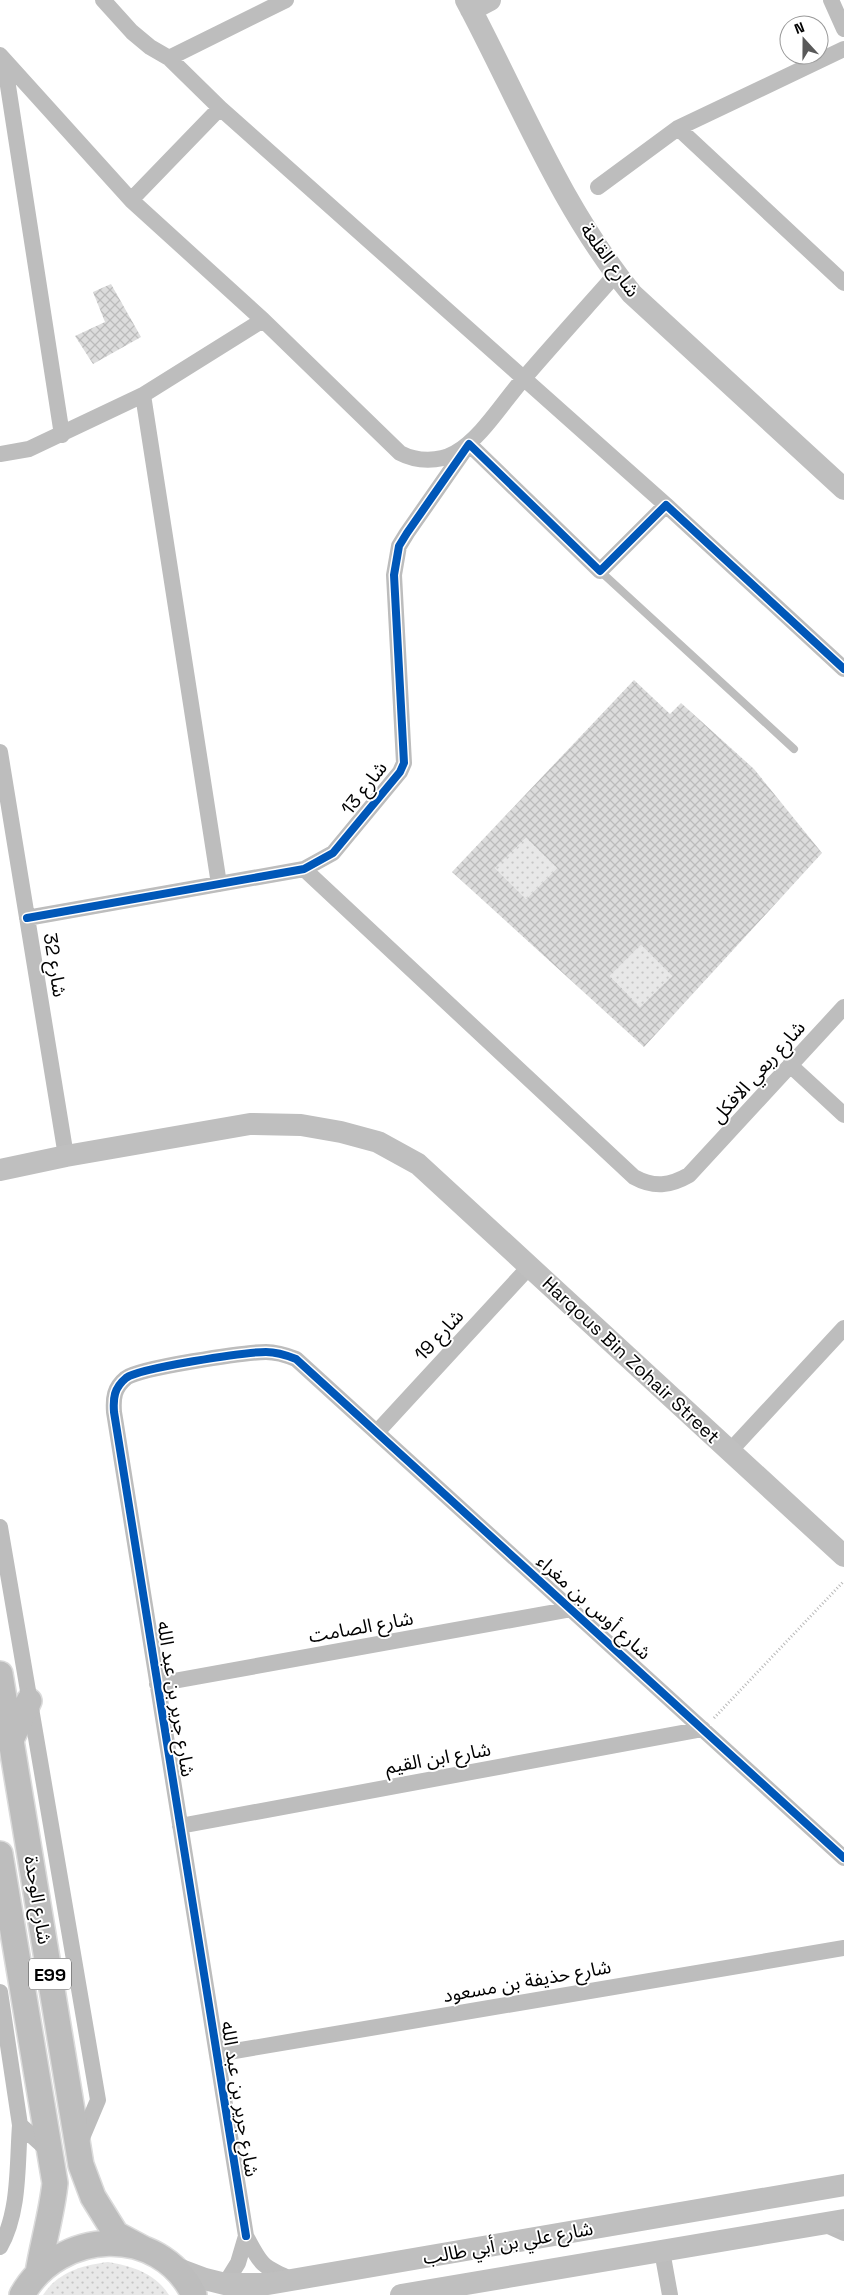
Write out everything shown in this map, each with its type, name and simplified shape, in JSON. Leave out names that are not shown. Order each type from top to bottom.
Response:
[{"type":"main road","name":"شارع الوحدة","points":[[0,1674],[81,2165],[93,2197],[116,2234],[144,2249]]},
{"type":"main road","points":[[11,1740],[29,1701]]},
{"type":"main road","name":"شارع الوحدة","points":[[0,1854],[52,2154],[55,2183],[53,2209],[45,2236],[38,2273]]},
{"type":"main road","points":[[22,2295],[38,2273],[55,2258],[84,2246],[99,2243],[122,2243],[144,2249],[173,2267],[190,2286],[194,2295]]},
{"type":"street","points":[[103,0],[150,47],[169,58],[220,108],[524,377],[844,668]]},
{"type":"street","points":[[169,58],[286,0]]},
{"type":"street","points":[[831,0],[844,30]]},
{"type":"street","name":"شارع القلعة","points":[[476,3],[565,195],[616,274],[632,294],[844,489]]},
{"type":"street","points":[[598,187],[678,128],[844,49]]},
{"type":"street","points":[[2,58],[131,200],[263,320],[400,453],[418,460],[431,459],[454,454],[469,444],[600,571],[666,505]]},
{"type":"street","points":[[2,58],[62,435]]},
{"type":"street","points":[[131,200],[220,108]]},
{"type":"street","points":[[678,128],[844,283]]},
{"type":"street","name":"شارع 13","points":[[27,918],[304,869],[333,853],[400,772],[404,762],[394,575],[399,546],[469,444],[524,377],[616,274]]},
{"type":"street","points":[[0,454],[29,449],[143,395],[263,320]]},
{"type":"street","points":[[143,395],[219,884]]},
{"type":"street","name":"شارع 32","points":[[0,752],[66,1156]]},
{"type":"street","name":"شارع ربعي الافكل","points":[[304,869],[634,1177],[647,1184],[664,1185],[683,1178],[701,1164],[844,1007]]},
{"type":"street","points":[[790,1065],[844,1115]]},
{"type":"street","name":"Harqous Bin Zohair Street","points":[[0,1170],[66,1156],[250,1124],[292,1125],[341,1132],[378,1142],[418,1164],[844,1556]]},
{"type":"street","name":"شارع 19","points":[[378,1431],[530,1266]]},
{"type":"street","points":[[729,1452],[844,1328]]},
{"type":"street","name":"شارع جرير بن عبد الله","points":[[293,2280],[269,2270],[259,2262],[246,2236],[113,1397],[116,1389],[134,1373],[248,1353],[282,1354],[296,1359],[323,1381]]},
{"type":"street","name":"شارع أوس بن مغراء","points":[[323,1381],[844,1858]]},
{"type":"street","points":[[0,1527],[98,2100],[78,2147]]},
{"type":"street","name":"شارع الصامت","points":[[157,1684],[572,1609]]},
{"type":"street","name":"شارع ابن القيم","points":[[180,1826],[703,1729]]},
{"type":"street","name":"شارع حذيفة بن مسعود","points":[[217,2054],[844,1948]]},
{"type":"street","points":[[0,1992],[20,2124],[8,2186],[8,2232],[0,2247]]},
{"type":"street","points":[[20,2124],[52,2154]]},
{"type":"street","name":"شارع علي بن أبي طالب","points":[[173,2267],[205,2280],[225,2284],[268,2284],[844,2185]]},
{"type":"street","points":[[834,2222],[844,2234]]},
{"type":"street","name":"شارع علي بن أبي طالب","points":[[401,2295],[834,2222]]},
{"type":"street","name":"شارع جرير بن عبد الله","points":[[225,2284],[238,2264],[246,2236]]},
{"type":"street","points":[[662,2251],[670,2295]]},
{"type":"lane","points":[[600,571],[794,749]]},
{"type":"path","points":[[703,1729],[844,1581]]},
{"type":"shaded area","points":[[526,838],[557,868],[526,899],[495,868]]},
{"type":"shaded area","points":[[641,945],[672,976],[640,1007],[610,976]]},
{"type":"shaded area","points":[[108,2262],[134,2268],[150,2276],[169,2295],[43,2295],[49,2287],[64,2275],[89,2265]]},
{"type":"building","points":[[111,284],[141,337],[93,364],[75,336],[105,322],[93,292]]},
{"type":"building","points":[[634,680],[670,714],[681,703],[754,769],[822,853],[644,1047],[452,872]],"holes":[[[526,838],[557,868],[526,899],[495,868]],[[641,945],[672,976],[640,1007],[610,976]]]},
{"type":"cycle path","points":[[27,918],[304,869],[333,853],[400,772],[404,763],[394,575],[399,546],[469,444],[600,571],[666,505],[844,669]]},
{"type":"cycle path","points":[[246,2236],[114,1412],[115,1394],[126,1378],[170,1365],[254,1353],[274,1353],[296,1359],[844,1858]]}]
